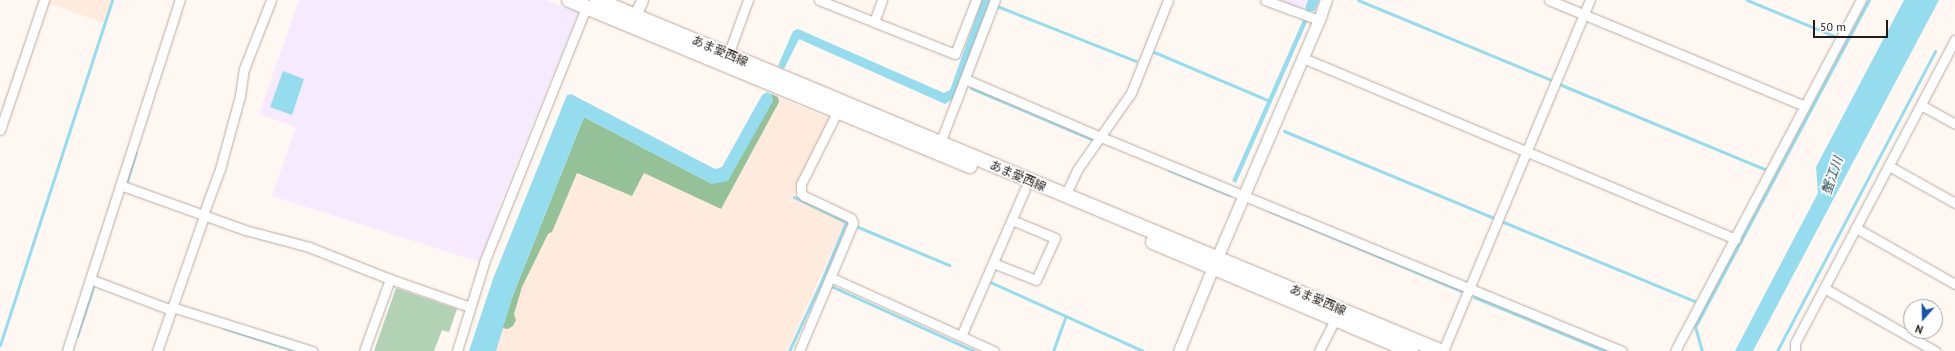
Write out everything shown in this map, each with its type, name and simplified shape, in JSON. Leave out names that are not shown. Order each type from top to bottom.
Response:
[{"type":"main road","name":"あま愛西線","points":[[570,0],[592,4],[632,20],[728,54],[1065,196],[1215,262],[1335,319],[1411,351]]},
{"type":"main road","name":"あま愛西線","points":[[632,20],[837,112],[1025,189],[1441,351]]},
{"type":"street","points":[[0,130],[4,104],[44,0]]},
{"type":"street","points":[[66,351],[180,0]]},
{"type":"street","points":[[157,351],[220,169],[240,96],[244,69],[271,0]]},
{"type":"street","points":[[632,20],[642,0]]},
{"type":"street","points":[[728,54],[748,0]]},
{"type":"street","points":[[819,0],[955,54],[976,0]]},
{"type":"street","points":[[874,22],[882,0]]},
{"type":"street","points":[[940,143],[994,0]]},
{"type":"street","points":[[1265,0],[1319,20]]},
{"type":"street","points":[[1180,351],[1215,262],[1303,58],[1326,0]]},
{"type":"street","points":[[1550,0],[1805,106]]},
{"type":"street","points":[[1441,351],[1590,0]]},
{"type":"street","points":[[1675,351],[1736,239],[1861,0]]},
{"type":"street","points":[[1065,196],[1077,170],[1131,93],[1165,1]]},
{"type":"street","points":[[457,351],[485,260],[592,4]]},
{"type":"street","points":[[1795,351],[1795,343],[1954,43]]},
{"type":"street","points":[[1303,58],[1736,239]]},
{"type":"street","points":[[965,78],[1101,137],[1622,351]]},
{"type":"street","points":[[1921,104],[1955,124]]},
{"type":"street","points":[[799,351],[853,223],[851,218],[804,196],[800,189],[837,112]]},
{"type":"street","points":[[1889,166],[1955,204]]},
{"type":"street","points":[[120,185],[245,230],[309,247],[390,279],[470,307]]},
{"type":"street","points":[[961,336],[1025,189]]},
{"type":"street","points":[[993,263],[1036,280],[1055,238],[1012,220]]},
{"type":"street","points":[[1856,228],[1955,284]]},
{"type":"street","points":[[830,277],[994,351]]},
{"type":"street","points":[[90,279],[171,309],[312,351]]},
{"type":"street","points":[[364,351],[390,279]]},
{"type":"street","points":[[1824,288],[1935,351]]},
{"type":"street","points":[[1320,351],[1335,319]]},
{"type":"shaded area","points":[[46,0],[111,0],[104,23],[45,2]]},
{"type":"shaded area","points":[[299,0],[546,0],[578,13],[501,202],[480,262],[272,196],[296,127],[259,114]]},
{"type":"shaded area","points":[[1276,0],[1308,0],[1302,10]]},
{"type":"shaded area","points":[[771,94],[831,119],[793,197],[845,222],[787,351],[496,351],[504,321],[584,117],[712,184],[773,101]]},
{"type":"green space","points":[[771,94],[778,97],[779,102],[721,209],[644,173],[632,196],[577,173],[552,232],[548,234],[522,287],[514,314],[516,320],[513,326],[508,329],[502,328],[513,295],[584,117],[712,184],[773,101]]},
{"type":"green space","points":[[396,288],[457,309],[449,332],[442,330],[434,351],[374,351]]},
{"type":"water","points":[[982,0],[990,0],[953,99],[945,104],[799,39],[784,69],[778,66],[793,31],[798,29],[944,93],[950,90]]},
{"type":"water","points":[[1308,0],[1319,0],[1315,11],[1307,11],[1305,8]]},
{"type":"water","name":"蟹江川","points":[[1904,0],[1939,0],[1753,351],[1735,351],[1818,193],[1816,167]]},
{"type":"water","points":[[1304,18],[1308,20],[1236,183],[1232,181]]},
{"type":"water","points":[[283,71],[304,79],[292,115],[270,107]]},
{"type":"water","points":[[767,92],[771,94],[773,101],[728,181],[712,184],[584,117],[513,295],[496,351],[469,351],[493,279],[567,95],[571,94],[715,169],[722,167],[762,95]]},
{"type":"waterway","points":[[0,345],[112,0]]},
{"type":"waterway","points":[[1358,0],[1551,80]]},
{"type":"waterway","points":[[1747,0],[1834,36]]},
{"type":"waterway","points":[[1702,351],[1695,327],[1869,0]]},
{"type":"waterway","points":[[997,6],[1136,61]]},
{"type":"waterway","points":[[1777,351],[1935,51]]},
{"type":"waterway","points":[[1154,52],[1270,101]]},
{"type":"waterway","points":[[1559,84],[1764,169]]},
{"type":"waterway","points":[[971,88],[1091,139]]},
{"type":"waterway","points":[[1284,131],[1494,218]]},
{"type":"waterway","points":[[127,181],[136,152]]},
{"type":"waterway","points":[[1169,170],[1230,195]]},
{"type":"waterway","points":[[794,197],[846,222],[821,282]]},
{"type":"waterway","points":[[1270,211],[1461,291]]},
{"type":"waterway","points":[[1501,221],[1694,301]]},
{"type":"waterway","points":[[858,227],[949,265]]},
{"type":"waterway","points":[[988,281],[1143,351]]},
{"type":"waterway","points":[[789,351],[821,282]]},
{"type":"waterway","points":[[77,336],[93,287]]},
{"type":"waterway","points":[[833,287],[974,351]]},
{"type":"waterway","points":[[1474,297],[1605,351]]},
{"type":"waterway","points":[[1053,351],[1066,316]]},
{"type":"waterway","points":[[224,328],[296,351]]}]
